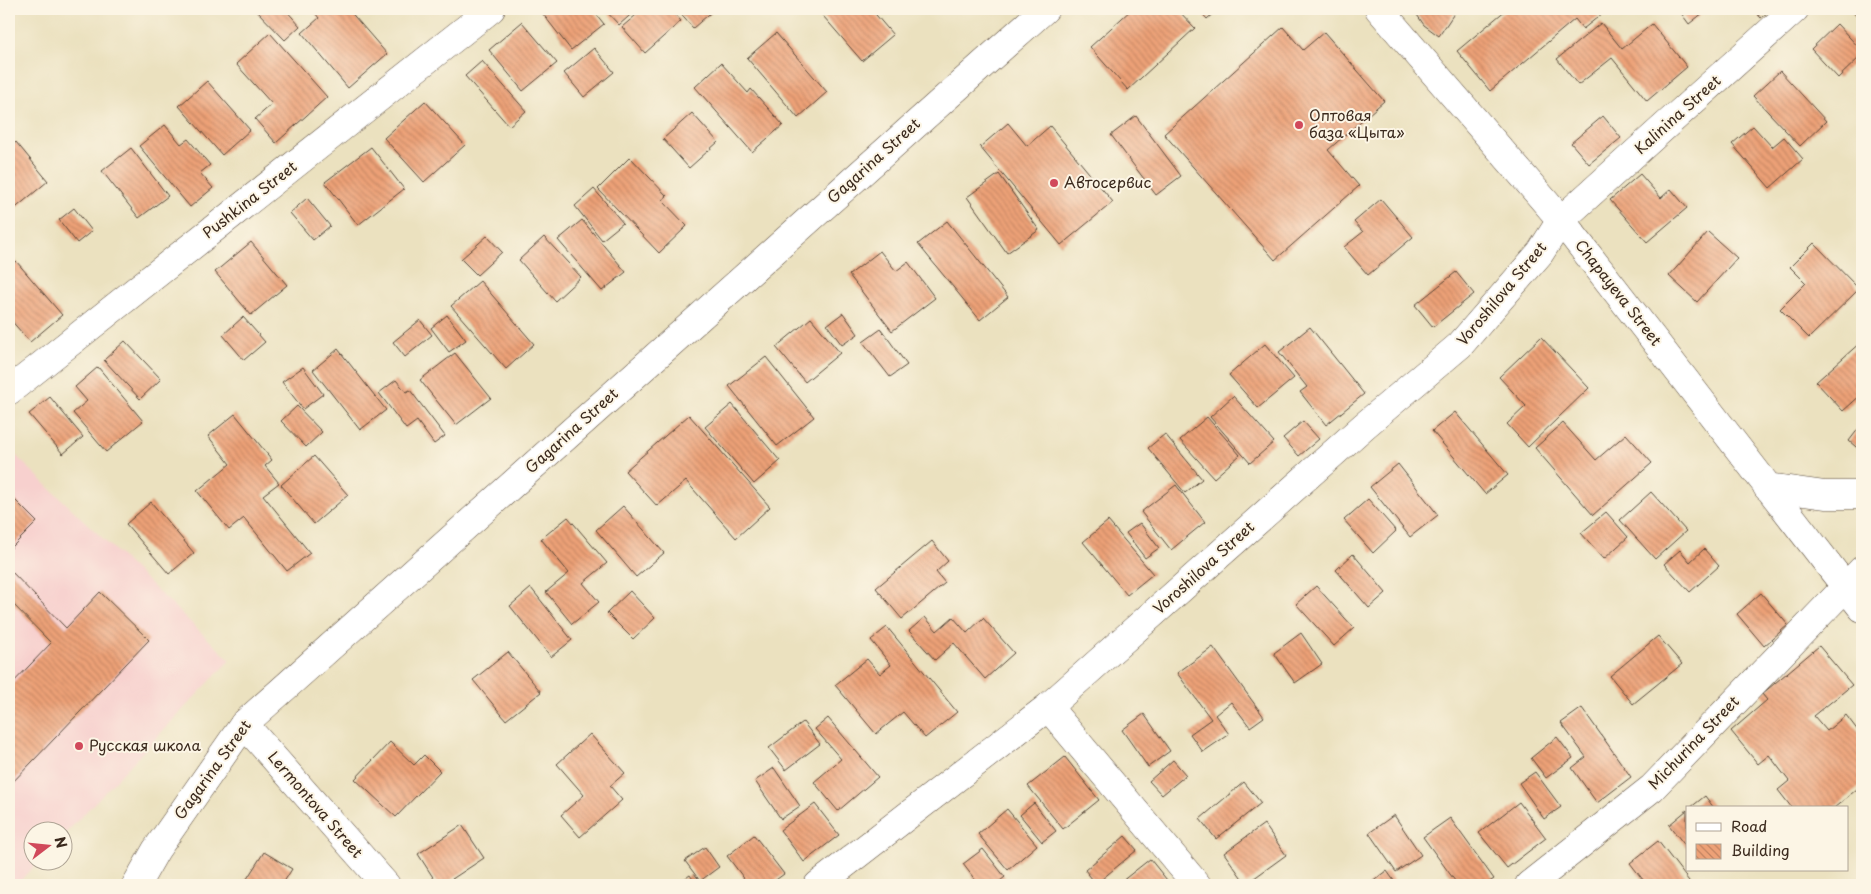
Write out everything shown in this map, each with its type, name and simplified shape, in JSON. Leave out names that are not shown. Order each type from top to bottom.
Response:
[{"type":"street","name":"Pushkina Street","points":[[9,391],[491,9]]},
{"type":"street","name":"Gagarina Street","points":[[136,885],[156,850],[244,724],[1045,9]]},
{"type":"street","name":"Chapayeva Street","points":[[1380,9],[1562,220],[1767,487],[1854,578],[1862,608]]},
{"type":"street","name":"Kalinina Street","points":[[1562,220],[1795,9]]},
{"type":"street","name":"Voroshilova Street","points":[[818,885],[1048,707],[1364,426],[1460,345],[1540,253],[1562,220]]},
{"type":"street","points":[[1767,487],[1825,495],[1862,495]]},
{"type":"street","name":"Michurina Street","points":[[1529,885],[1652,788],[1854,578]]},
{"type":"street","points":[[1048,707],[1197,885]]},
{"type":"street","name":"Lermontova Street","points":[[244,724],[386,885]]},
{"type":"shaded area","name":"Русская школа","points":[[9,449],[230,660],[72,827],[72,822],[22,822],[22,872],[28,872],[16,885],[9,885]]},
{"type":"building","points":[[255,9],[285,9],[300,26],[285,40]]},
{"type":"building","points":[[312,9],[348,9],[387,54],[348,88],[302,33],[319,18]]},
{"type":"building","points":[[539,9],[592,9],[604,24],[571,50]]},
{"type":"building","points":[[604,9],[637,9],[619,25]]},
{"type":"building","points":[[643,9],[670,9],[681,21],[645,53],[622,27]]},
{"type":"building","points":[[676,9],[715,9],[693,28]]},
{"type":"building","points":[[817,9],[871,9],[893,35],[862,61]]},
{"type":"building","points":[[1132,9],[1177,9],[1195,28],[1128,90],[1090,47]]},
{"type":"building","points":[[1198,9],[1218,9],[1207,19]]},
{"type":"building","points":[[1413,9],[1457,9],[1439,36],[1424,25]]},
{"type":"building","points":[[1507,9],[1608,9],[1583,29],[1575,19],[1490,91],[1457,51]]},
{"type":"building","points":[[1678,9],[1708,9],[1689,24]]},
{"type":"building","points":[[1753,9],[1771,9],[1761,18]]},
{"type":"building","points":[[1862,9],[1862,23],[1852,11]]},
{"type":"building","points":[[522,22],[557,63],[523,91],[489,50]]},
{"type":"building","points":[[1601,23],[1622,49],[1652,24],[1687,67],[1647,101],[1612,58],[1578,85],[1557,59]]},
{"type":"building","points":[[1837,24],[1862,51],[1862,55],[1838,78],[1811,49]]},
{"type":"building","name":"Оптовая база «Цыта»","points":[[1283,27],[1303,50],[1324,32],[1384,101],[1328,150],[1359,186],[1275,260],[1164,134]]},
{"type":"building","points":[[270,33],[327,97],[276,143],[255,119],[272,104],[236,64]]},
{"type":"building","points":[[776,33],[827,92],[798,118],[747,58]]},
{"type":"building","points":[[594,48],[614,72],[584,97],[564,73]]},
{"type":"building","points":[[482,61],[526,111],[509,126],[465,76]]},
{"type":"building","points":[[721,63],[748,93],[751,89],[783,125],[752,152],[695,87]]},
{"type":"building","points":[[1780,71],[1826,121],[1800,146],[1753,96]]},
{"type":"building","points":[[207,81],[250,130],[222,155],[179,106]]},
{"type":"building","points":[[425,101],[465,145],[424,182],[384,138]]},
{"type":"building","points":[[692,113],[718,142],[689,168],[663,139]]},
{"type":"building","points":[[1136,116],[1181,176],[1156,195],[1111,135]]},
{"type":"building","points":[[1603,116],[1621,138],[1589,164],[1571,143]]},
{"type":"building","points":[[1008,123],[1027,146],[1050,126],[1113,202],[1061,245],[980,147]]},
{"type":"building","points":[[165,125],[181,144],[188,139],[210,165],[200,173],[213,188],[190,207],[139,146]]},
{"type":"building","points":[[1753,126],[1772,147],[1784,137],[1803,159],[1770,188],[1732,144]]},
{"type":"building","points":[[16,142],[48,181],[12,211],[9,207],[9,149]]},
{"type":"building","points":[[371,147],[404,189],[358,225],[325,182]]},
{"type":"building","points":[[131,148],[168,196],[139,218],[102,171]]},
{"type":"building","points":[[630,157],[667,196],[662,200],[687,226],[659,253],[598,189]]},
{"type":"building","points":[[999,174],[1039,230],[1007,253],[967,197]]},
{"type":"building","points":[[1640,174],[1661,198],[1671,189],[1687,208],[1647,242],[1610,200]]},
{"type":"building","points":[[594,189],[623,223],[602,240],[575,206]]},
{"type":"building","points":[[307,198],[330,226],[313,240],[290,213]]},
{"type":"building","points":[[1381,199],[1413,237],[1368,275],[1344,247],[1363,232],[1354,222]]},
{"type":"building","points":[[74,208],[92,231],[77,243],[59,220]]},
{"type":"building","points":[[582,220],[626,272],[602,291],[558,240]]},
{"type":"building","points":[[947,221],[1008,297],[980,320],[918,244]]},
{"type":"building","points":[[1708,232],[1737,258],[1697,302],[1669,276]]},
{"type":"building","points":[[487,236],[502,252],[477,275],[461,259]]},
{"type":"building","points":[[544,237],[581,277],[555,301],[519,260]]},
{"type":"building","points":[[251,242],[287,285],[251,315],[215,272]]},
{"type":"building","points":[[1814,243],[1859,289],[1809,338],[1780,309],[1806,283],[1790,267]]},
{"type":"building","points":[[880,251],[896,271],[908,262],[935,298],[892,331],[849,275]]},
{"type":"building","points":[[16,261],[62,315],[30,342],[9,318],[9,267]]},
{"type":"building","points":[[1456,272],[1474,294],[1433,327],[1415,305]]},
{"type":"building","points":[[480,281],[534,344],[506,369],[451,306]]},
{"type":"building","points":[[843,313],[858,334],[842,345],[827,325]]},
{"type":"building","points":[[447,315],[466,340],[449,352],[431,328]]},
{"type":"building","points":[[243,317],[265,342],[244,360],[223,335]]},
{"type":"building","points":[[811,318],[840,353],[805,382],[776,347]]},
{"type":"building","points":[[420,320],[432,335],[405,357],[393,342]]},
{"type":"building","points":[[1310,327],[1364,394],[1326,425],[1300,392],[1307,387],[1279,352]]},
{"type":"building","points":[[881,329],[907,365],[890,377],[863,342]]},
{"type":"building","points":[[1541,337],[1589,388],[1528,447],[1507,424],[1526,406],[1499,377]]},
{"type":"building","points":[[125,341],[161,379],[140,399],[104,360]]},
{"type":"building","points":[[1862,341],[1862,394],[1843,411],[1816,382]]},
{"type":"building","points":[[1265,344],[1294,378],[1258,408],[1229,375]]},
{"type":"building","points":[[338,349],[386,410],[360,430],[313,370]]},
{"type":"building","points":[[455,353],[491,398],[456,425],[420,380]]},
{"type":"building","points":[[766,357],[814,417],[777,446],[729,386]]},
{"type":"building","points":[[98,367],[143,421],[106,452],[73,413],[87,401],[75,387]]},
{"type":"building","points":[[303,367],[323,394],[303,409],[282,382]]},
{"type":"building","points":[[396,380],[406,392],[410,390],[445,436],[434,444],[417,421],[406,429],[379,393]]},
{"type":"building","points":[[1233,396],[1274,442],[1250,463],[1210,417]]},
{"type":"building","points":[[50,397],[83,437],[63,454],[29,414]]},
{"type":"building","points":[[732,404],[780,461],[754,484],[705,427]]},
{"type":"building","points":[[297,406],[322,432],[306,447],[281,421]]},
{"type":"building","points":[[1455,412],[1508,475],[1485,494],[1432,431]]},
{"type":"building","points":[[235,414],[272,460],[265,466],[279,483],[263,495],[310,553],[287,571],[244,518],[229,530],[197,491],[230,464],[208,436]]},
{"type":"building","points":[[689,415],[770,507],[736,538],[686,481],[657,506],[625,471]]},
{"type":"building","points":[[1207,417],[1240,455],[1214,478],[1180,440]]},
{"type":"building","points":[[1303,421],[1319,439],[1299,456],[1283,438]]},
{"type":"building","points":[[1563,423],[1596,460],[1626,434],[1652,463],[1593,515],[1535,448]]},
{"type":"building","points":[[1862,424],[1862,452],[1849,441]]},
{"type":"building","points":[[1165,434],[1202,479],[1185,493],[1148,448]]},
{"type":"building","points":[[314,456],[348,495],[314,524],[281,485]]},
{"type":"building","points":[[1398,464],[1438,515],[1410,537],[1370,487]]},
{"type":"building","points":[[1176,485],[1205,522],[1171,550],[1141,512]]},
{"type":"building","points":[[1651,492],[1686,531],[1655,559],[1620,520]]},
{"type":"building","points":[[9,494],[37,522],[9,550]]},
{"type":"building","points":[[1368,499],[1396,531],[1373,553],[1344,520]]},
{"type":"building","points":[[151,502],[194,553],[169,574],[126,524]]},
{"type":"building","points":[[623,506],[664,553],[636,577],[596,530]]},
{"type":"building","points":[[1606,512],[1628,537],[1604,559],[1581,533]]},
{"type":"building","points":[[568,517],[607,563],[583,583],[599,602],[572,624],[546,592],[569,573],[541,539]]},
{"type":"building","points":[[1108,521],[1153,574],[1127,595],[1083,542]]},
{"type":"building","points":[[1140,523],[1159,548],[1145,558],[1126,533]]},
{"type":"building","points":[[932,541],[948,561],[936,572],[945,583],[902,619],[876,588]]},
{"type":"building","points":[[1704,549],[1719,566],[1690,592],[1664,564],[1680,550],[1690,562]]},
{"type":"building","points":[[1353,554],[1386,593],[1369,608],[1336,570]]},
{"type":"building","points":[[9,569],[66,628],[100,592],[149,640],[9,786],[9,687],[51,643],[9,600]]},
{"type":"building","points":[[1316,586],[1354,628],[1334,646],[1296,604]]},
{"type":"building","points":[[531,588],[572,640],[551,657],[510,606]]},
{"type":"building","points":[[630,591],[655,618],[633,639],[607,613]]},
{"type":"building","points":[[1761,593],[1788,625],[1764,646],[1737,614]]},
{"type":"building","points":[[925,617],[937,631],[953,617],[967,633],[983,618],[1014,653],[985,679],[954,643],[935,660],[909,631]]},
{"type":"building","points":[[887,627],[957,712],[925,738],[903,712],[876,734],[835,685],[867,659],[880,674],[891,665],[871,640]]},
{"type":"building","points":[[1301,633],[1322,664],[1295,683],[1274,653]]},
{"type":"building","points":[[1658,636],[1682,664],[1633,704],[1610,676]]},
{"type":"building","points":[[1819,646],[1852,685],[1814,716],[1827,731],[1846,715],[1862,736],[1862,785],[1836,806],[1790,806],[1778,790],[1789,781],[1769,755],[1758,764],[1731,731],[1767,700],[1762,694]]},
{"type":"building","points":[[1213,647],[1264,717],[1250,727],[1231,702],[1215,715],[1229,734],[1203,752],[1190,734],[1211,719],[1177,673]]},
{"type":"building","points":[[508,652],[541,692],[506,720],[473,680]]},
{"type":"building","points":[[1582,708],[1631,777],[1597,803],[1572,768],[1586,757],[1561,723]]},
{"type":"building","points":[[1144,714],[1170,751],[1148,767],[1122,730]]},
{"type":"building","points":[[828,718],[878,777],[838,811],[814,782],[841,759],[815,729]]},
{"type":"building","points":[[803,722],[820,744],[786,770],[769,748]]},
{"type":"building","points":[[590,734],[625,773],[610,786],[622,800],[580,837],[561,815],[584,795],[557,764]]},
{"type":"building","points":[[1557,737],[1573,758],[1546,778],[1531,758]]},
{"type":"building","points":[[390,742],[414,765],[424,755],[440,771],[396,817],[355,779]]},
{"type":"building","points":[[1065,757],[1099,800],[1063,829],[1028,786]]},
{"type":"building","points":[[1173,760],[1186,775],[1162,795],[1149,781]]},
{"type":"building","points":[[774,768],[800,806],[781,819],[755,781]]},
{"type":"building","points":[[1535,772],[1561,807],[1544,819],[1519,783]]},
{"type":"building","points":[[1244,782],[1261,803],[1216,839],[1200,819]]},
{"type":"building","points":[[1705,796],[1712,806],[1692,806]]},
{"type":"building","points":[[1519,802],[1546,838],[1507,868],[1479,833]]},
{"type":"building","points":[[1034,803],[1056,831],[1042,842],[1020,815]]},
{"type":"building","points":[[815,804],[839,835],[804,862],[780,830]]},
{"type":"building","points":[[1007,809],[1037,845],[1008,870],[978,834]]},
{"type":"building","points":[[1686,811],[1686,847],[1669,825]]},
{"type":"building","points":[[1394,815],[1421,855],[1396,872],[1369,833]]},
{"type":"building","points":[[1450,818],[1494,879],[1485,885],[1458,885],[1423,837]]},
{"type":"building","points":[[1264,824],[1286,855],[1246,884],[1224,853]]},
{"type":"building","points":[[462,825],[484,858],[443,885],[438,885],[418,854]]},
{"type":"building","points":[[754,835],[784,874],[769,885],[749,885],[727,856]]},
{"type":"building","points":[[1125,836],[1137,850],[1096,884],[1085,870]]},
{"type":"building","points":[[1658,841],[1692,885],[1647,885],[1630,863]]},
{"type":"building","points":[[705,847],[719,867],[700,881],[685,861]]},
{"type":"building","points":[[983,849],[1005,877],[995,885],[979,885],[963,864]]},
{"type":"building","points":[[264,852],[292,869],[282,885],[243,885]]},
{"type":"building","points":[[1150,859],[1171,885],[1117,885]]},
{"type":"building","points":[[1387,871],[1397,885],[1368,885]]},
{"type":"building","points":[[690,875],[697,885],[676,885]]},
{"type":"place","name":"Оптовая база «Цыта»","points":[[1299,125]]},
{"type":"place","name":"Автосервис","points":[[1054,183]]},
{"type":"place","name":"Русская школа","points":[[79,746]]}]
